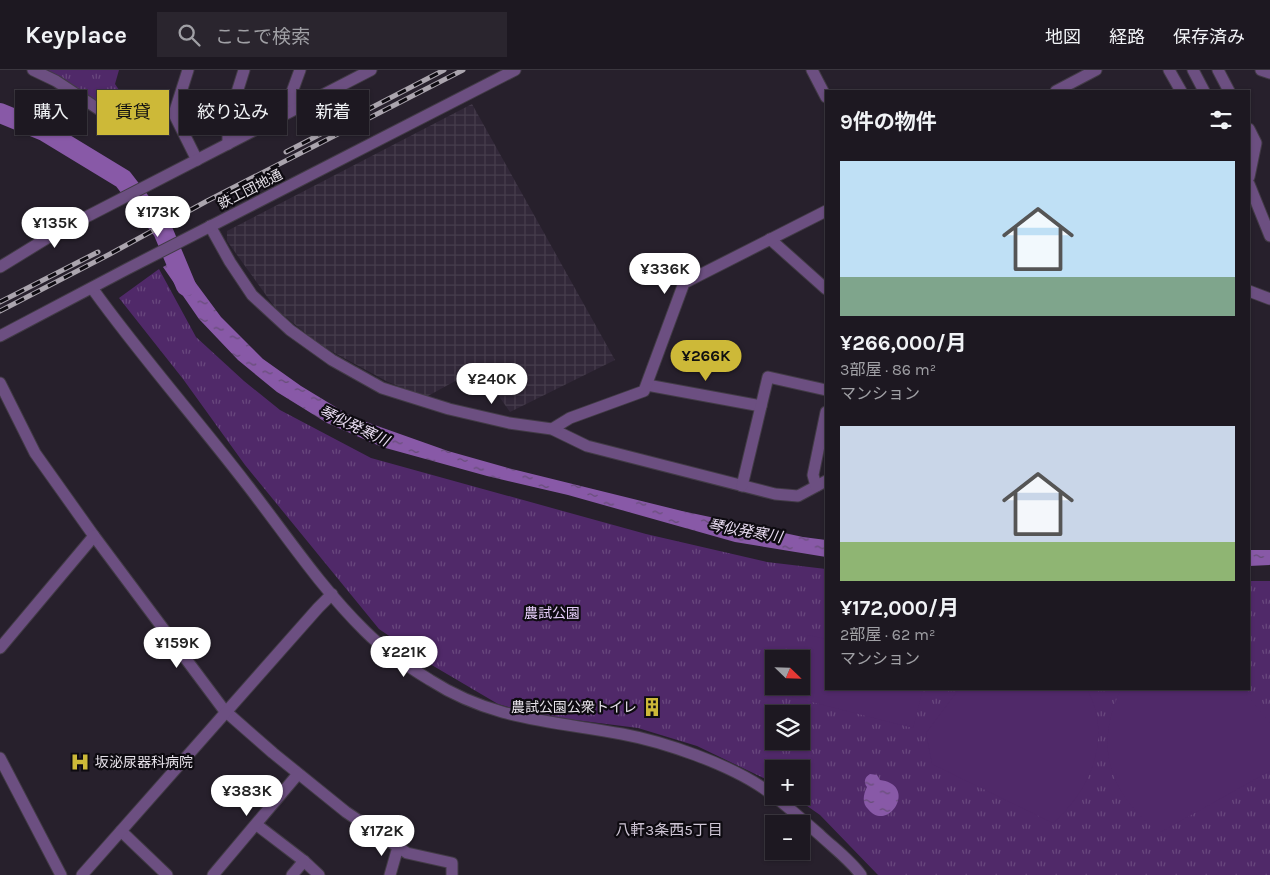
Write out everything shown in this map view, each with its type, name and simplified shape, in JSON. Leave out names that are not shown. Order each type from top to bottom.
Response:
[{"type":"street","points":[[33,70],[56,81],[97,108]]},
{"type":"street","points":[[188,70],[174,114],[197,160]]},
{"type":"street","points":[[228,144],[228,121],[244,70]]},
{"type":"street","points":[[294,110],[292,92],[300,70]]},
{"type":"street","points":[[0,267],[56,232],[294,110],[358,73],[371,70]]},
{"type":"street","points":[[812,70],[825,95]]},
{"type":"street","points":[[1057,90],[1079,74],[1096,70]]},
{"type":"street","points":[[1169,70],[1179,90]]},
{"type":"street","points":[[1193,70],[1203,90]]},
{"type":"street","points":[[1218,70],[1228,90]]},
{"type":"street","points":[[1261,70],[1270,73]]},
{"type":"street","name":"鉄工団地通","points":[[0,336],[510,71]]},
{"type":"street","points":[[1250,131],[1256,143],[1250,172]]},
{"type":"street","points":[[1250,186],[1270,236]]},
{"type":"street","points":[[552,429],[570,418],[644,391],[684,283],[825,212]]},
{"type":"street","points":[[206,228],[252,295],[290,330],[332,360],[382,388],[449,409],[509,423],[552,429],[587,446],[775,494],[798,496],[821,484],[813,475],[825,417]]},
{"type":"street","points":[[770,239],[825,288]]},
{"type":"street","points":[[92,288],[115,320],[332,594],[366,632],[388,651],[430,680],[462,698],[494,711],[522,718],[624,734],[667,745],[717,764],[762,788],[814,830],[854,866],[861,875]]},
{"type":"street","points":[[1250,291],[1270,299]]},
{"type":"street","points":[[742,486],[768,377],[825,390]]},
{"type":"street","points":[[0,383],[35,453],[94,536],[226,712],[298,774],[346,812],[407,853],[452,863],[452,875]]},
{"type":"street","points":[[647,384],[761,406]]},
{"type":"street","points":[[0,648],[94,536]]},
{"type":"street","points":[[82,875],[332,594]]},
{"type":"street","points":[[0,758],[61,875]]},
{"type":"street","points":[[213,875],[298,774]]},
{"type":"street","points":[[257,825],[304,860],[319,875]]},
{"type":"street","points":[[121,831],[167,875]]},
{"type":"street","points":[[390,875],[398,847]]},
{"type":"street","points":[[292,875],[304,860]]},
{"type":"shaded area","points":[[472,104],[615,360],[510,412],[479,368],[426,397],[388,382],[320,345],[276,309],[227,241],[227,231]]},
{"type":"green space","points":[[49,70],[119,70],[115,84],[119,90],[97,90],[97,106],[87,99],[87,90],[74,90],[47,72]]},
{"type":"green space","name":"農試公園","points":[[159,269],[196,337],[244,381],[280,410],[371,458],[646,534],[767,562],[825,569],[825,690],[1250,690],[1250,581],[1270,581],[1270,875],[878,875],[820,815],[806,805],[810,805],[810,760],[765,760],[765,779],[697,746],[638,728],[536,715],[498,704],[430,664],[379,629],[245,465],[183,379],[119,298]]},
{"type":"green space","points":[[808,635],[825,639],[825,690],[923,690],[913,728],[792,697],[792,695],[810,695],[810,650],[804,650]]},
{"type":"green space","points":[[958,690],[1087,690],[1095,707],[1098,744],[1094,762],[1078,795],[1053,823],[932,764],[926,733]]},
{"type":"green space","points":[[1121,690],[1243,690],[1270,723],[1270,771],[1159,833],[1128,802],[1111,768],[1108,750],[1108,731]]},
{"type":"water","points":[[178,259],[221,317],[263,359],[301,386],[352,417],[448,451],[512,469],[682,511],[803,537],[825,540],[825,557],[735,542],[568,495],[487,476],[382,447],[327,423],[277,392],[238,360],[199,319],[163,267]]},
{"type":"water","points":[[1250,550],[1270,550],[1270,565],[1250,566]]},
{"type":"water","points":[[870,774],[877,775],[880,780],[892,784],[897,790],[899,798],[896,806],[884,816],[876,815],[868,809],[864,802],[867,787],[865,780]]},
{"type":"waterway","name":"琴似発寒川","points":[[0,113],[44,131],[123,179],[163,231],[186,286]]},
{"type":"railway","points":[[286,152],[444,70]]},
{"type":"railway","points":[[0,311],[207,201],[463,70]]},
{"type":"railway","points":[[0,302],[98,252]]},
{"type":"place","name":"農試公園公衆トイレ","points":[[652,707]]},
{"type":"place","name":"坂泌尿器科病院","points":[[80,762]]},
{"type":"district","name":"八軒3条西5丁目","points":[[669,830]]}]
